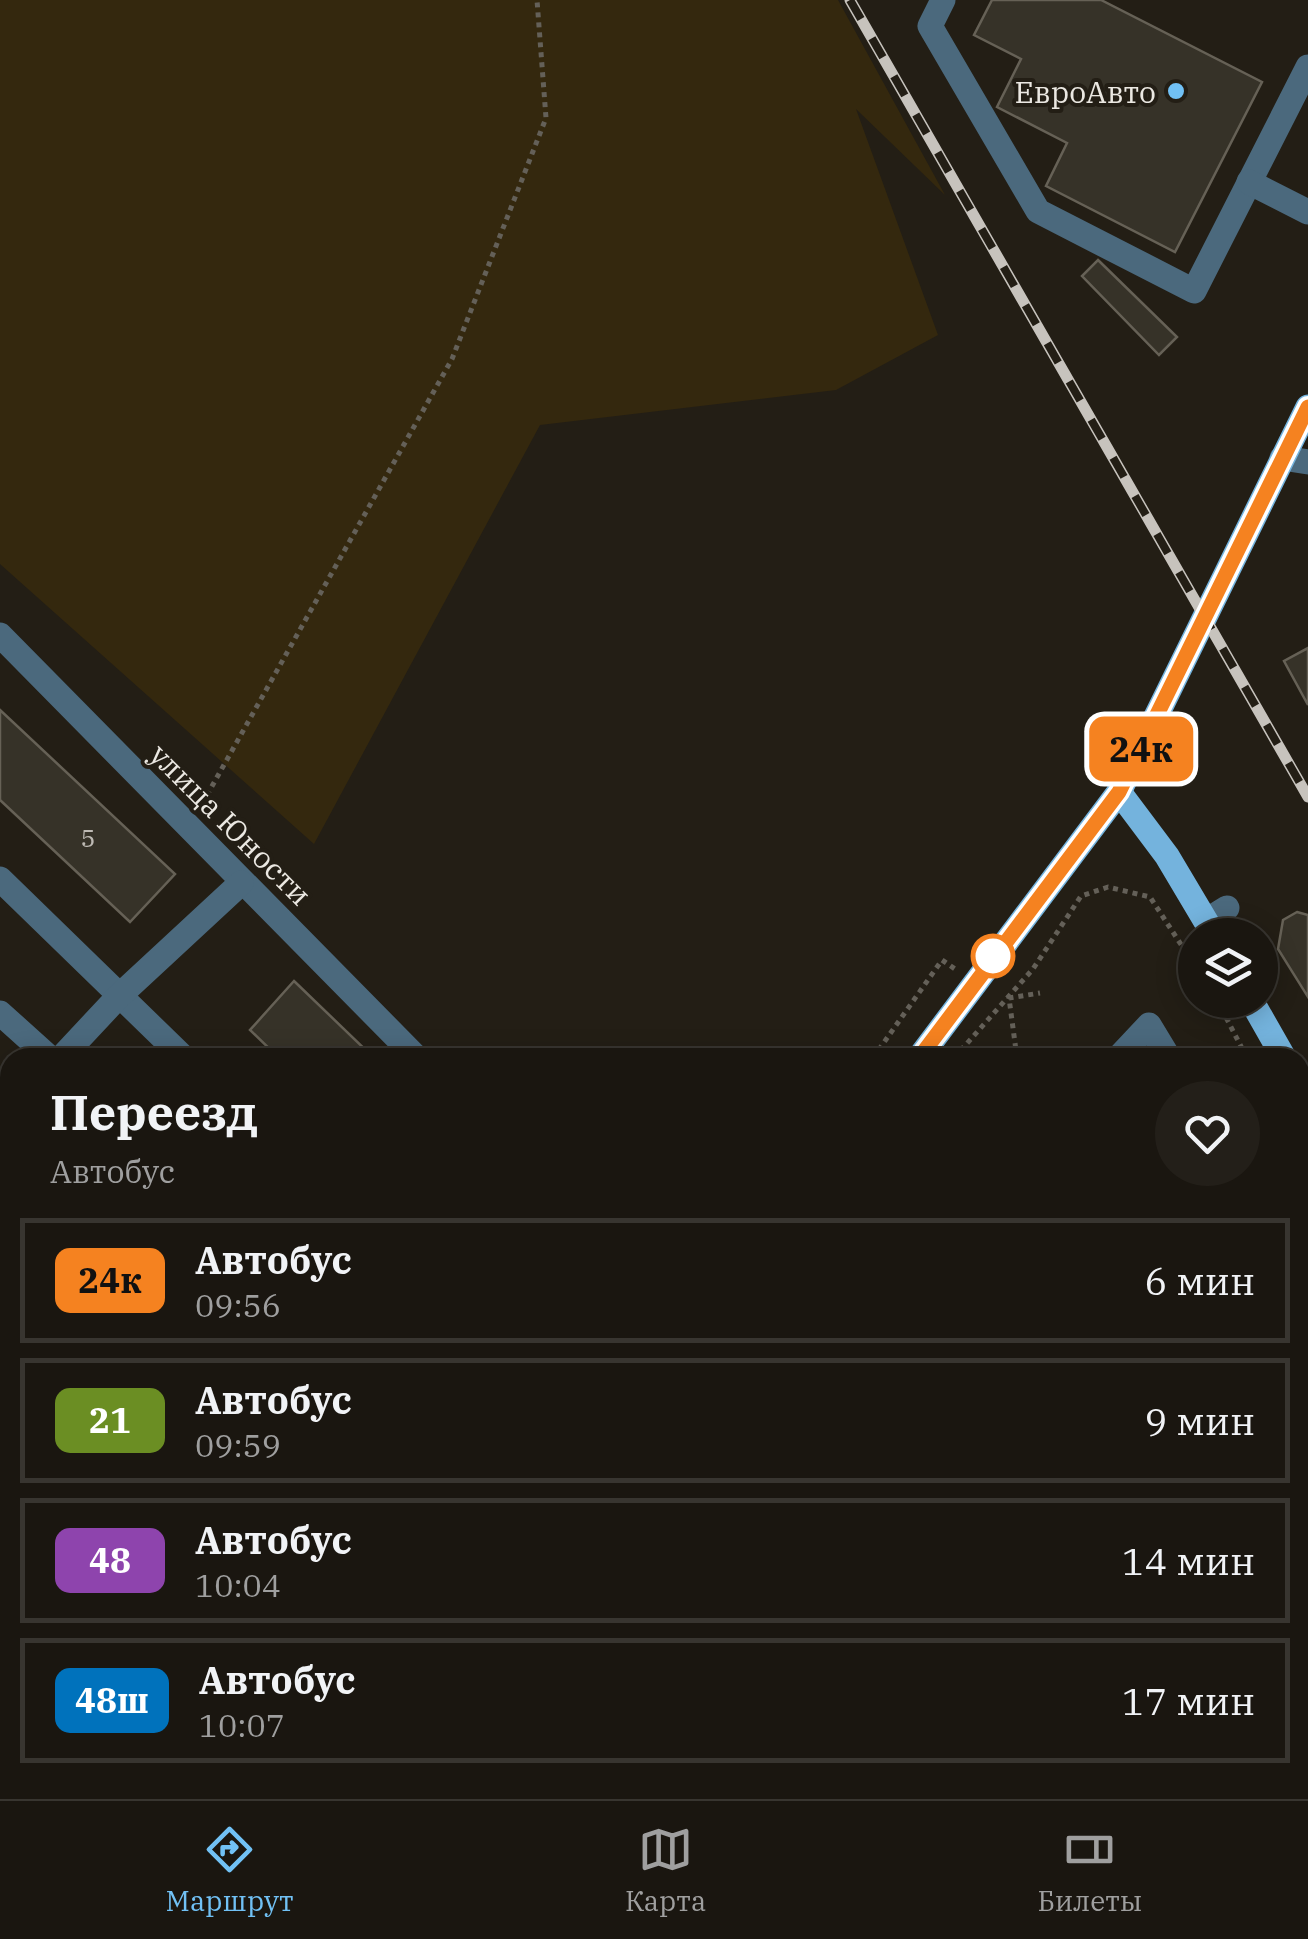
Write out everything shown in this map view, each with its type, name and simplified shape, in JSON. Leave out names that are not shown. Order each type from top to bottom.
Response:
[{"type":"main road","points":[[927,1048],[1119,792],[1295,460],[1308,407]]},
{"type":"main road","points":[[1119,792],[1214,918]]},
{"type":"main road","points":[[1261,1018],[1278,1048]]},
{"type":"street","points":[[943,0],[930,26],[1038,212],[1194,291],[1308,68]]},
{"type":"street","points":[[1249,182],[1308,212]]},
{"type":"street","name":"улица Юности","points":[[0,634],[407,1048]]},
{"type":"street","points":[[0,879],[173,1048]]},
{"type":"street","points":[[70,1048],[118,997],[241,883]]},
{"type":"street","points":[[0,1013],[39,1048]]},
{"type":"street","points":[[1128,1048],[1150,1025],[1163,1048]]},
{"type":"path","points":[[188,828],[452,359],[546,118],[538,0]]},
{"type":"path","points":[[963,1048],[1009,998],[1081,896],[1108,886],[1150,897],[1178,940]]},
{"type":"path","points":[[1009,998],[1040,993]]},
{"type":"path","points":[[1009,998],[1016,1048]]},
{"type":"path","points":[[1226,1018],[1242,1048]]},
{"type":"shaded area","points":[[0,0],[838,0],[945,195],[856,109],[938,335],[836,390],[540,425],[314,844],[0,564]]},
{"type":"building","points":[[992,0],[1101,0],[1262,82],[1175,252],[1046,186],[1067,143],[997,107],[1021,59],[974,35]]},
{"type":"building","points":[[1098,260],[1177,337],[1159,355],[1082,276]]},
{"type":"building","points":[[1308,648],[1308,705],[1284,661]]},
{"type":"building","points":[[0,710],[175,874],[130,922],[0,800]]},
{"type":"building","points":[[1297,912],[1308,915],[1308,997],[1278,949],[1283,920]]},
{"type":"building","points":[[294,981],[364,1048],[269,1048],[250,1030]]},
{"type":"railway","points":[[850,0],[1308,797]]},
{"type":"bus line","name":"24к","points":[[926,1048],[1119,792],[1308,407]]},
{"type":"place","name":"ЕвроАвто","points":[[1176,91]]}]
